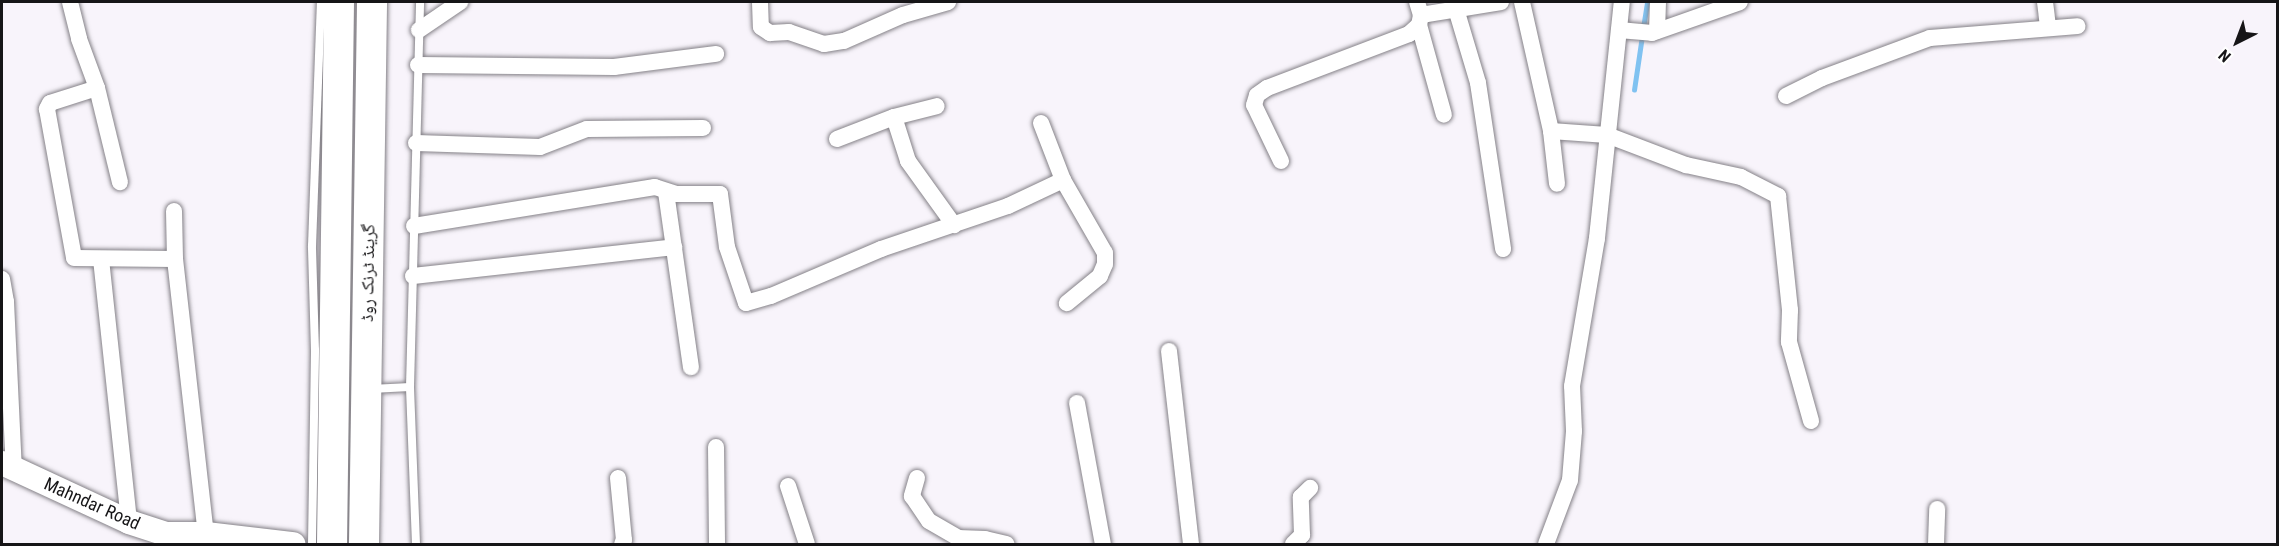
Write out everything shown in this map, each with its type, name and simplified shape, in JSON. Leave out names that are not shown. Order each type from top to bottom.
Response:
[{"type":"highway","name":"گرینڈ ٹرنک روڈ","points":[[332,544],[339,2]]},
{"type":"highway","name":"گرینڈ ٹرنک روڈ","points":[[364,544],[372,2]]},
{"type":"street","points":[[69,2],[79,39],[97,88],[120,182]]},
{"type":"street","points":[[419,30],[460,2]]},
{"type":"street","points":[[760,2],[761,27],[770,33],[789,32],[824,44],[844,41],[903,15],[948,2]]},
{"type":"street","points":[[1419,14],[1501,2]]},
{"type":"street","points":[[1522,2],[1551,131],[1557,184]]},
{"type":"street","points":[[1546,544],[1570,480],[1574,431],[1572,386],[1597,238],[1626,31],[1622,2]]},
{"type":"street","points":[[1654,32],[1658,2]]},
{"type":"street","points":[[1626,31],[1654,32],[1740,2]]},
{"type":"street","points":[[2045,2],[2048,28]]},
{"type":"street","points":[[1456,9],[1478,83],[1498,202],[1503,249]]},
{"type":"street","points":[[1419,14],[1444,115]]},
{"type":"street","points":[[1281,161],[1254,105],[1257,95],[1267,88],[1409,34],[1419,14]]},
{"type":"street","points":[[1786,96],[1822,78],[1930,38],[2078,26]]},
{"type":"street","points":[[418,65],[614,68],[716,54]]},
{"type":"street","points":[[97,88],[50,103],[47,109],[74,258],[175,259]]},
{"type":"street","points":[[837,139],[894,117],[937,106]]},
{"type":"street","points":[[894,117],[908,161],[954,225]]},
{"type":"street","points":[[1041,123],[1063,180],[1105,253],[1105,264],[1100,276],[1067,303]]},
{"type":"street","points":[[416,143],[540,147],[587,129],[703,128]]},
{"type":"street","points":[[1551,131],[1611,136],[1686,165],[1741,177],[1778,196],[1790,310],[1789,342],[1811,421]]},
{"type":"street","points":[[414,226],[655,187],[666,192],[720,194],[727,247],[746,303],[771,296],[880,249],[1008,206],[1063,180]]},
{"type":"street","points":[[666,192],[691,367]]},
{"type":"street","points":[[174,211],[175,259],[206,534]]},
{"type":"street","points":[[413,276],[674,247]]},
{"type":"street","points":[[101,259],[129,522]]},
{"type":"street","points":[[2,279],[6,302],[8,466]]},
{"type":"street","points":[[1169,351],[1191,544]]},
{"type":"street","points":[[1077,403],[1103,544]]},
{"type":"street","points":[[716,447],[717,544]]},
{"type":"street","name":"Mahndar Road","points":[[8,466],[129,522],[155,538],[165,534],[206,534],[293,544]]},
{"type":"street","points":[[618,478],[624,540],[622,544]]},
{"type":"street","points":[[917,478],[912,496],[929,522],[958,538],[986,539],[1006,544]]},
{"type":"street","points":[[788,486],[807,544]]},
{"type":"street","points":[[1293,544],[1302,535],[1301,497],[1310,488]]},
{"type":"street","points":[[1936,544],[1937,509]]},
{"type":"lane","points":[[312,544],[315,350],[312,246],[321,2]]},
{"type":"lane","points":[[416,544],[410,387],[420,2]]},
{"type":"lane","points":[[366,389],[410,387]]},
{"type":"waterway","points":[[1643,28],[1647,2]]},
{"type":"waterway","points":[[1634,90],[1642,36]]}]
